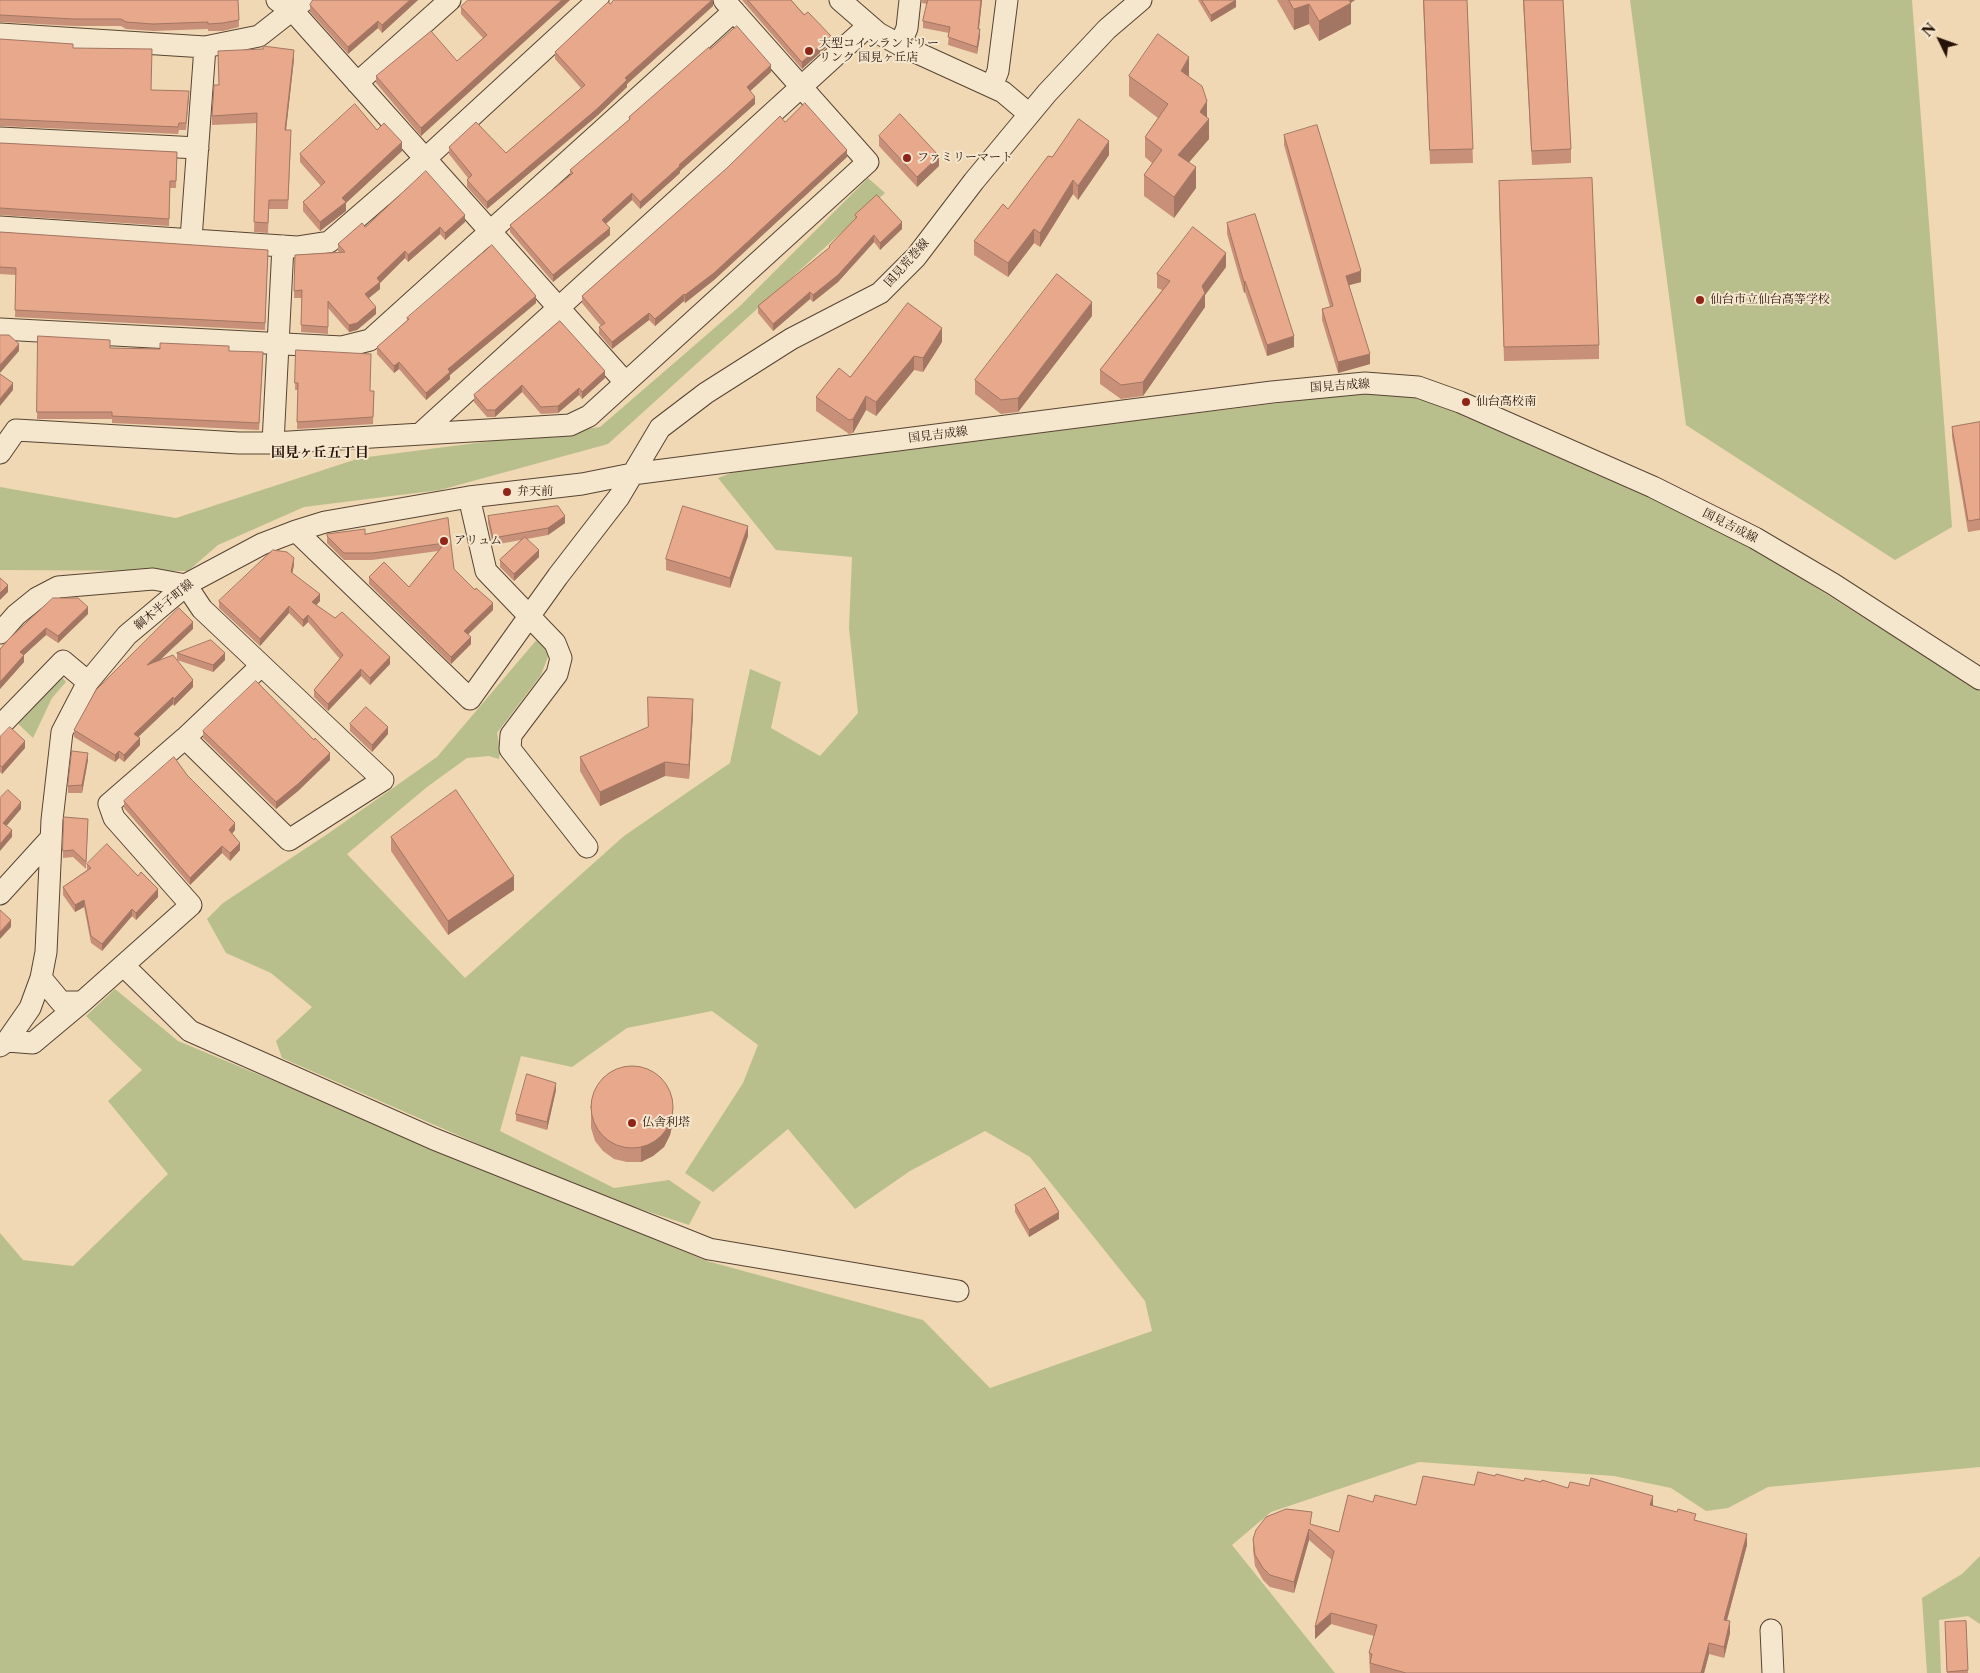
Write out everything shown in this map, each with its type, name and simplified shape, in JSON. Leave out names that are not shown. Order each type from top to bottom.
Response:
[{"type":"street","points":[[357,83],[450,0]]},
{"type":"street","points":[[0,227],[296,247],[329,242],[425,159],[598,0]]},
{"type":"street","points":[[840,0],[868,26],[900,45],[1003,92],[1029,114]]},
{"type":"street","points":[[900,45],[907,28],[910,0]]},
{"type":"street","points":[[992,86],[998,70],[1007,0]]},
{"type":"street","name":"国見荒巻線","points":[[296,531],[470,699],[529,616],[619,497],[660,428],[706,393],[791,339],[880,293],[916,257],[974,181],[1029,114],[1101,36],[1141,0]]},
{"type":"street","points":[[0,34],[205,47],[259,36],[291,4],[357,83],[625,382]]},
{"type":"street","points":[[0,329],[342,347],[370,340],[729,6],[868,162],[589,416],[570,425],[273,443],[239,443],[16,430],[0,453]]},
{"type":"street","points":[[420,434],[868,26]]},
{"type":"street","points":[[191,239],[205,47]]},
{"type":"street","points":[[0,138],[198,148]]},
{"type":"street","points":[[273,443],[283,246]]},
{"type":"street","name":"国見吉成線","points":[[632,474],[1272,392],[1365,383],[1418,387],[1460,402],[1653,487],[1755,538],[1833,584],[1980,679]]},
{"type":"street","name":"綱木半子町線","points":[[3,1043],[30,1008],[41,978],[46,952],[51,838],[62,732],[88,682],[126,635],[186,585],[262,544],[296,531],[325,522],[469,497],[582,484],[632,474]]},
{"type":"street","points":[[469,497],[486,571],[556,643],[561,658],[557,674],[511,735],[510,749],[587,847]]},
{"type":"street","points":[[0,633],[16,615],[37,598],[58,587],[153,579],[186,585],[202,609],[383,780],[289,840],[185,738]]},
{"type":"street","points":[[0,726],[63,660],[88,682]]},
{"type":"street","points":[[3,1043],[33,1043],[192,905],[114,818],[109,804],[185,738],[261,666]]},
{"type":"street","points":[[0,894],[51,838]]},
{"type":"street","points":[[124,966],[190,1031],[434,1139],[709,1249],[958,1291]]},
{"type":"street","points":[[41,978],[60,1002],[82,1002]]},
{"type":"street","points":[[1771,1630],[1773,1673]]},
{"type":"green space","points":[[1630,0],[1912,0],[1952,527],[1895,560],[1686,425]]},
{"type":"green space","points":[[868,178],[885,193],[608,444],[440,490],[304,507],[218,545],[188,571],[0,570],[0,487],[176,518],[360,458],[600,427],[740,306]]},
{"type":"green space","points":[[1360,393],[1430,399],[1634,489],[1750,546],[1980,691],[1980,1467],[1768,1487],[1728,1508],[1706,1511],[1671,1488],[1614,1476],[1419,1462],[1271,1512],[1232,1545],[1335,1673],[0,1673],[0,1233],[23,1260],[73,1266],[168,1174],[108,1101],[142,1070],[86,1016],[115,989],[178,1041],[707,1261],[923,1320],[990,1388],[1152,1331],[1145,1301],[1030,1157],[985,1131],[910,1171],[855,1209],[788,1129],[713,1192],[685,1173],[743,1083],[758,1045],[712,1011],[627,1028],[572,1067],[521,1056],[500,1131],[614,1188],[669,1180],[701,1202],[689,1225],[585,1191],[282,1058],[276,1041],[312,1007],[271,973],[226,953],[207,919],[223,903],[329,833],[437,757],[539,637],[549,654],[541,675],[497,733],[500,749],[499,759],[489,756],[467,758],[427,787],[347,854],[465,978],[624,836],[730,763],[750,669],[781,682],[771,728],[820,756],[858,713],[849,628],[852,557],[776,550],[718,478],[739,470]]},
{"type":"green space","points":[[58,672],[66,682],[52,698],[33,738],[13,719]]},
{"type":"green space","points":[[1980,1556],[1980,1624],[1968,1616],[1939,1620],[1941,1673],[1927,1673],[1922,1598],[1962,1574]]},
{"type":"building","points":[[0,0],[238,0],[239,20],[208,24],[208,22],[153,24],[126,22],[121,19],[74,19],[0,15]]},
{"type":"building","points":[[313,0],[410,0],[382,25],[378,21],[348,47],[310,5]]},
{"type":"building","points":[[468,0],[562,0],[421,128],[376,76],[431,31],[457,61],[487,35],[461,7]]},
{"type":"building","points":[[614,0],[712,0],[625,78],[627,80],[598,108],[487,202],[467,180],[472,175],[449,147],[476,122],[506,153],[585,85],[555,52],[608,2],[610,4]]},
{"type":"building","points":[[748,0],[791,0],[804,15],[808,12],[831,36],[802,62]]},
{"type":"building","points":[[928,0],[981,0],[977,47],[948,37],[950,27],[923,21]]},
{"type":"building","points":[[1202,0],[1236,0],[1211,15]]},
{"type":"building","points":[[1289,0],[1349,0],[1351,3],[1319,21],[1309,4],[1294,9]]},
{"type":"building","points":[[1424,0],[1467,0],[1473,149],[1430,150]]},
{"type":"building","points":[[1524,0],[1563,0],[1571,149],[1532,151]]},
{"type":"building","points":[[737,26],[771,65],[747,87],[755,97],[640,202],[632,193],[602,220],[610,228],[553,275],[510,225],[573,173],[570,170],[630,119],[629,117],[709,47],[710,49]]},
{"type":"building","points":[[1158,34],[1189,57],[1181,71],[1202,86],[1207,101],[1200,112],[1209,119],[1178,155],[1196,167],[1174,197],[1144,175],[1162,150],[1145,137],[1168,104],[1129,76]]},
{"type":"building","points":[[0,39],[73,44],[73,48],[152,49],[151,90],[189,91],[186,123],[179,123],[178,127],[0,119]]},
{"type":"building","points":[[263,46],[294,50],[285,130],[291,130],[288,200],[269,200],[268,223],[254,222],[257,113],[212,116],[214,85],[219,85],[218,51],[263,49]]},
{"type":"building","points":[[805,103],[847,150],[714,273],[684,294],[655,319],[649,313],[612,342],[599,327],[605,323],[582,296],[727,168],[780,116],[785,122]]},
{"type":"building","points":[[355,104],[377,130],[384,123],[402,142],[342,198],[346,202],[320,222],[303,202],[325,182],[300,154]]},
{"type":"building","points":[[900,114],[939,156],[917,177],[879,136]]},
{"type":"building","points":[[1079,119],[1109,141],[1078,186],[1073,180],[1040,233],[1034,229],[1008,263],[974,241],[1003,204],[1008,209],[1048,156],[1052,157]]},
{"type":"building","points":[[1317,125],[1361,271],[1346,276],[1370,354],[1338,362],[1322,309],[1333,306],[1284,135]]},
{"type":"building","points":[[0,143],[177,152],[176,181],[170,181],[169,219],[0,208]]},
{"type":"building","points":[[426,171],[465,215],[445,233],[440,227],[408,255],[405,251],[377,278],[380,282],[365,294],[376,307],[357,323],[349,325],[328,301],[328,327],[301,325],[302,290],[294,291],[295,255],[345,252],[338,244],[362,223],[365,227]]},
{"type":"building","points":[[1592,178],[1599,345],[1504,347],[1499,181]]},
{"type":"building","points":[[877,195],[902,222],[880,243],[874,235],[838,275],[813,295],[810,292],[773,324],[758,306],[830,247],[857,217],[855,215]]},
{"type":"building","points":[[1255,214],[1294,336],[1267,345],[1244,282],[1227,223]]},
{"type":"building","points":[[1193,227],[1226,253],[1202,286],[1205,293],[1143,382],[1121,385],[1100,370],[1170,281],[1157,274]]},
{"type":"building","points":[[0,232],[268,250],[265,323],[15,310],[16,268],[0,267]]},
{"type":"building","points":[[492,245],[536,296],[448,369],[450,372],[426,393],[399,362],[394,366],[377,347],[409,319],[407,318]]},
{"type":"building","points":[[1057,274],[1092,302],[1018,398],[1001,400],[975,380]]},
{"type":"building","points":[[908,303],[942,328],[923,358],[914,356],[876,402],[866,396],[853,419],[849,420],[816,397],[839,368],[850,377]]},
{"type":"building","points":[[560,321],[605,371],[582,392],[579,388],[558,406],[541,407],[522,385],[495,410],[487,410],[474,395]]},
{"type":"building","points":[[0,335],[9,335],[19,344],[0,365]]},
{"type":"building","points":[[38,336],[110,340],[110,348],[160,349],[160,343],[229,346],[229,351],[263,352],[259,423],[112,416],[112,412],[37,412]]},
{"type":"building","points":[[296,350],[371,354],[370,391],[374,391],[373,417],[297,422],[298,383],[295,383]]},
{"type":"building","points":[[0,374],[13,383],[0,399]]},
{"type":"building","points":[[1980,422],[1980,519],[1968,521],[1952,427]]},
{"type":"building","points":[[558,506],[565,516],[548,528],[493,538],[488,516]]},
{"type":"building","points":[[683,506],[748,526],[730,578],[666,559]]},
{"type":"building","points":[[448,518],[454,569],[475,590],[476,588],[493,603],[464,631],[471,637],[451,657],[369,577],[384,562],[409,587],[445,543],[372,553],[344,553],[327,536],[327,534],[365,529],[365,534]]},
{"type":"building","points":[[525,537],[539,550],[514,574],[500,560]]},
{"type":"building","points":[[273,550],[287,552],[294,558],[291,572],[320,594],[312,602],[335,618],[342,612],[390,657],[370,678],[361,669],[328,704],[314,690],[343,655],[308,615],[303,620],[289,606],[260,639],[219,601]]},
{"type":"building","points":[[0,578],[8,585],[0,593]]},
{"type":"building","points":[[53,598],[78,598],[88,607],[58,636],[46,628],[20,652],[24,655],[0,682],[0,649]]},
{"type":"building","points":[[179,608],[193,622],[147,665],[173,655],[193,680],[134,734],[140,738],[124,755],[119,751],[115,755],[74,730],[96,690]]},
{"type":"building","points":[[211,640],[225,653],[213,665],[177,653]]},
{"type":"building","points":[[256,681],[314,740],[315,738],[330,753],[276,802],[203,731]]},
{"type":"building","points":[[648,697],[693,699],[689,765],[665,762],[600,792],[580,757],[648,727]]},
{"type":"building","points":[[366,707],[388,727],[372,745],[350,724]]},
{"type":"building","points":[[10,727],[25,741],[2,767],[0,765],[0,737]]},
{"type":"building","points":[[72,751],[88,753],[82,785],[68,786]]},
{"type":"building","points":[[174,757],[187,775],[235,823],[229,830],[240,843],[230,853],[222,846],[190,878],[124,801]]},
{"type":"building","points":[[8,790],[21,802],[3,823],[12,830],[0,844],[0,798]]},
{"type":"building","points":[[456,790],[514,876],[448,921],[391,837]]},
{"type":"building","points":[[64,817],[88,819],[86,862],[73,850],[63,851]]},
{"type":"building","points":[[107,844],[138,876],[141,872],[158,889],[136,913],[132,909],[102,944],[91,936],[84,900],[75,905],[63,887],[91,868],[87,864]]},
{"type":"building","points":[[0,910],[11,920],[0,932]]},
{"type":"building","points":[[632,1066],[648,1069],[661,1078],[670,1091],[673,1107],[670,1123],[661,1136],[648,1145],[632,1148],[616,1145],[603,1136],[594,1123],[591,1107],[594,1091],[603,1078],[616,1069]]},
{"type":"building","points":[[527,1074],[556,1083],[547,1122],[516,1114]]},
{"type":"building","points":[[1045,1188],[1059,1212],[1029,1230],[1015,1205]]},
{"type":"building","points":[[1478,1472],[1524,1481],[1525,1478],[1541,1482],[1542,1480],[1568,1488],[1570,1482],[1589,1486],[1591,1478],[1653,1496],[1650,1505],[1677,1512],[1678,1509],[1696,1514],[1694,1520],[1747,1534],[1724,1620],[1730,1621],[1724,1647],[1709,1643],[1701,1673],[1406,1673],[1370,1663],[1372,1654],[1369,1653],[1377,1625],[1331,1613],[1315,1627],[1334,1551],[1309,1529],[1294,1582],[1270,1575],[1255,1555],[1253,1539],[1256,1530],[1266,1517],[1286,1509],[1312,1512],[1310,1524],[1339,1532],[1348,1495],[1373,1502],[1375,1495],[1416,1505],[1423,1476],[1474,1485]]},
{"type":"building","points":[[1966,1621],[1968,1670],[1947,1672],[1945,1622]]},
{"type":"place","name":"大型コインランドリー リンク 国見ヶ丘店","points":[[809,51]]},
{"type":"place","name":"ファミリーマート","points":[[907,158]]},
{"type":"place","name":"仙台市立仙台高等学校","points":[[1700,300]]},
{"type":"place","name":"仙台高校南","points":[[1466,402]]},
{"type":"place","name":"弁天前","points":[[507,492]]},
{"type":"place","name":"アリュム","points":[[444,541]]},
{"type":"place","name":"仏舎利塔","points":[[632,1123]]},
{"type":"district","name":"国見ヶ丘五丁目","points":[[320,453]]}]
